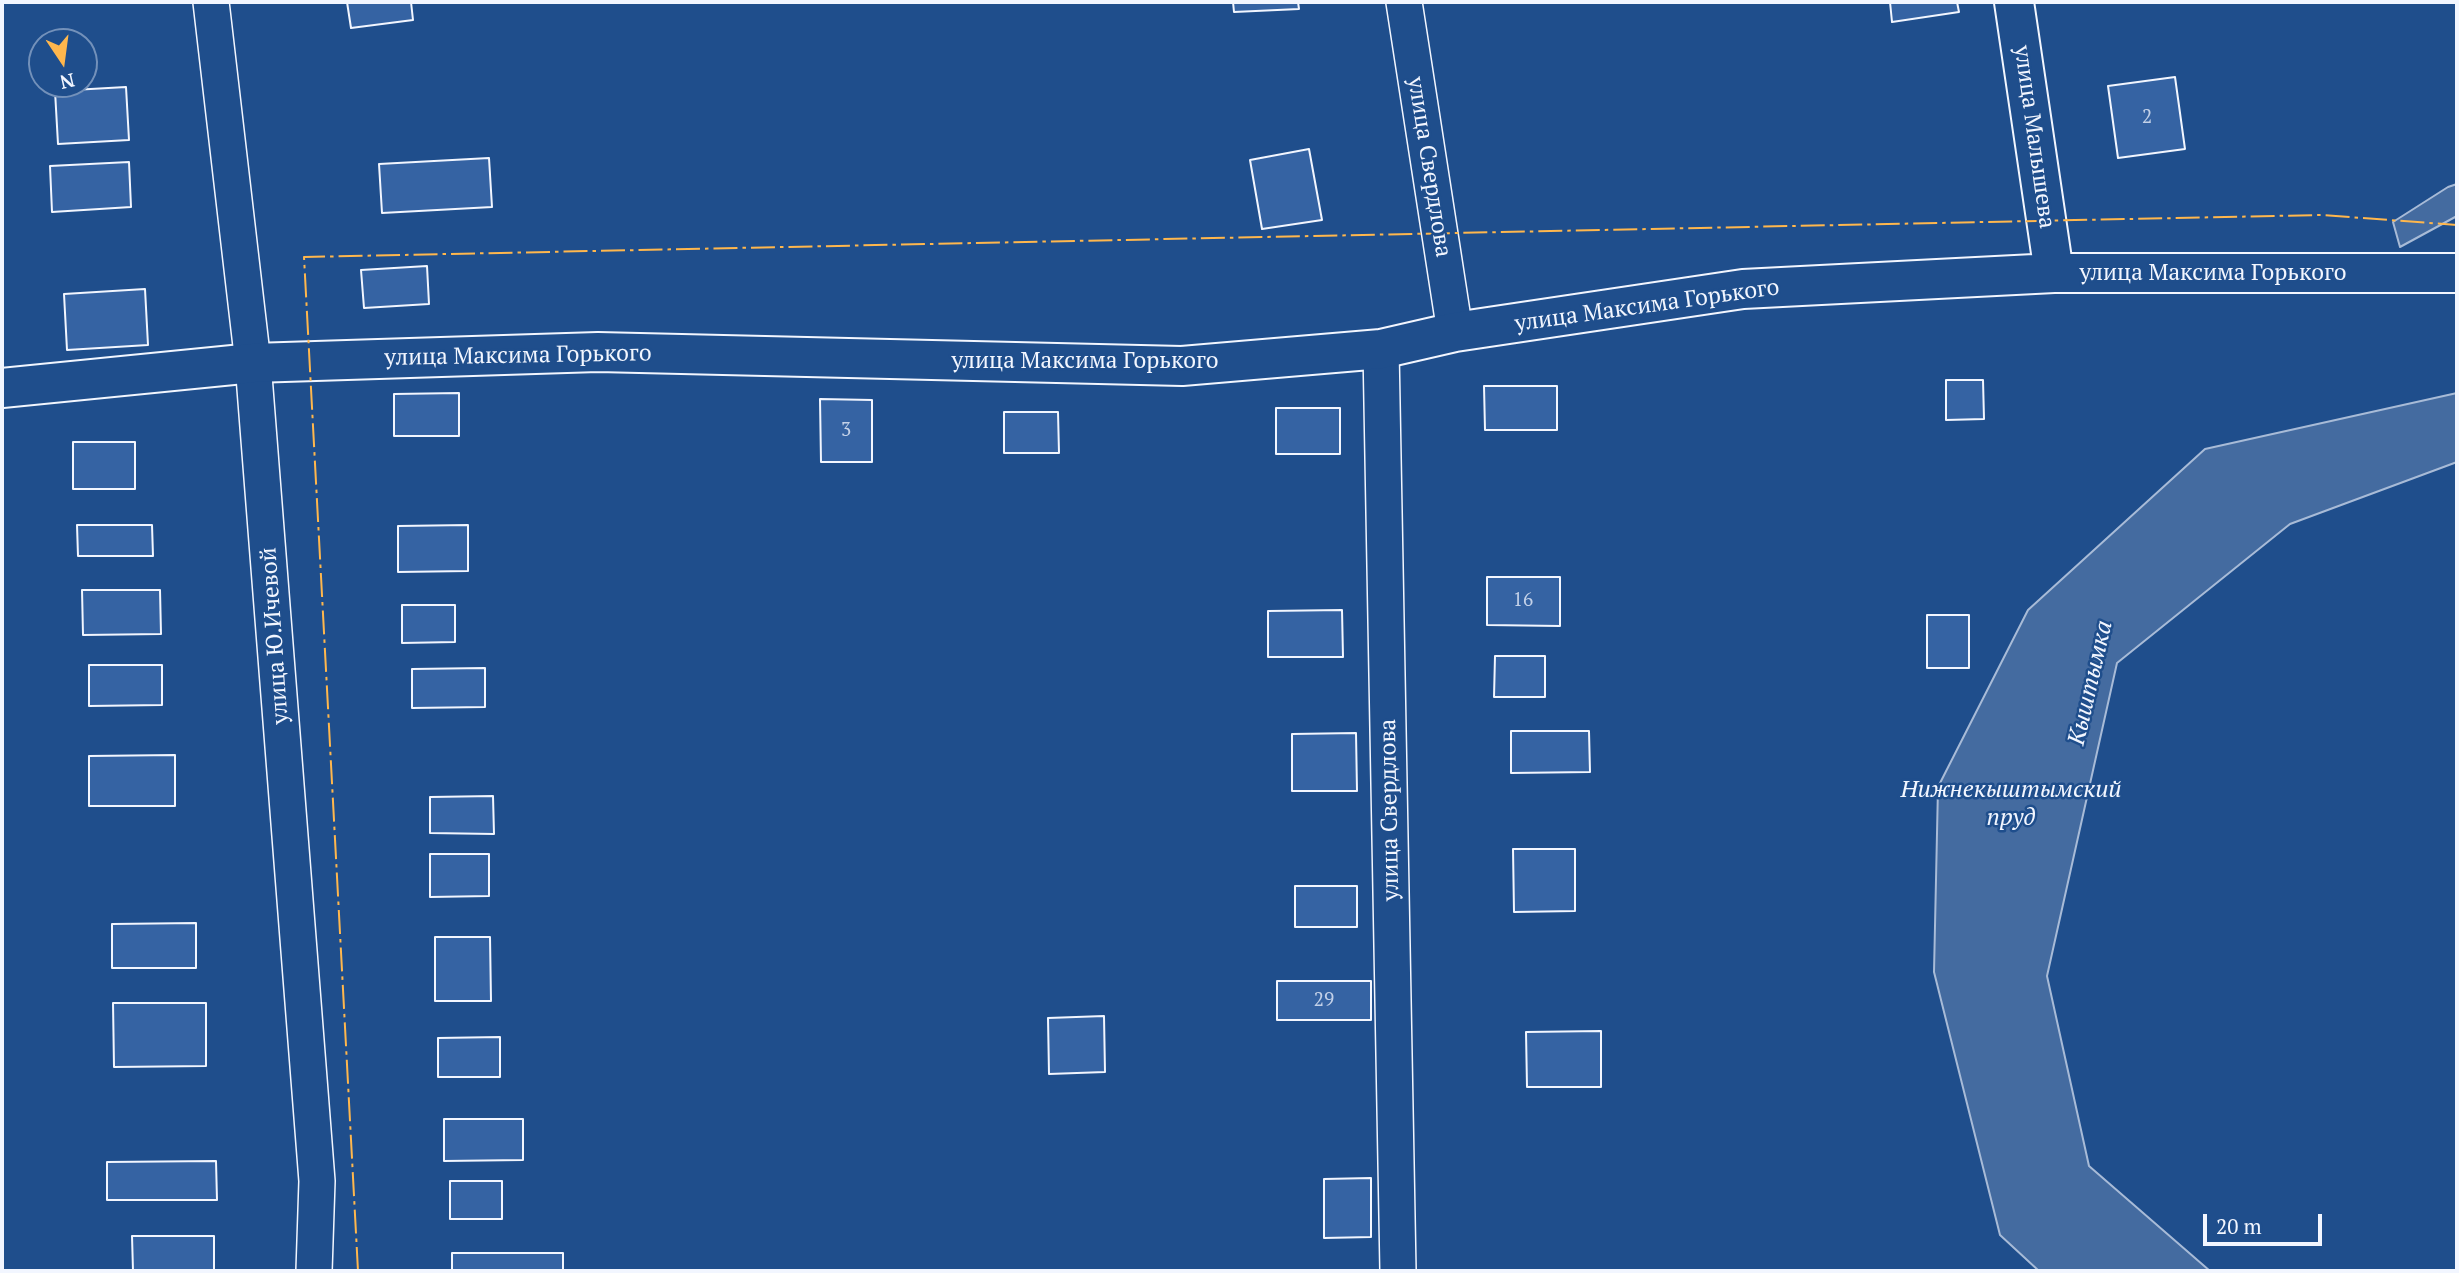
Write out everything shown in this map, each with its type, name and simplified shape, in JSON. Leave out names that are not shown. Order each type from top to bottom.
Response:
[{"type":"street","name":"улица Ю.Ичевой","points":[[211,2],[253,363],[317,1181],[314,1271]]},
{"type":"street","name":"улица Свердлова","points":[[1404,2],[1455,332]]},
{"type":"street","name":"улица Малышева","points":[[2014,2],[2054,273]]},
{"type":"street","name":"улица Максима Горького","points":[[2,388],[253,363],[598,352],[1182,366],[1381,349],[1455,332],[1743,289],[2054,273],[2457,272]]},
{"type":"street","name":"улица Свердлова","points":[[1381,349],[1398,1271]]},
{"type":"water","points":[[2457,184],[2457,216],[2400,247],[2393,222]]},
{"type":"water","name":"Нижнекыштымский пруд","points":[[2457,393],[2457,462],[2290,524],[2117,663],[2047,976],[2089,1166],[2210,1271],[2039,1271],[2000,1235],[1934,972],[1938,787],[2028,610],[2205,449]]},
{"type":"building","points":[[347,2],[411,2],[413,20],[351,28]]},
{"type":"building","points":[[1233,2],[1298,2],[1299,9],[1234,12]]},
{"type":"building","points":[[1890,2],[1957,2],[1959,12],[1892,22]]},
{"type":"building","points":[[2175,77],[2185,149],[2118,158],[2108,86]]},
{"type":"building","points":[[126,87],[129,140],[58,144],[55,98],[98,98],[98,89]]},
{"type":"building","points":[[1309,149],[1322,220],[1262,229],[1250,160]]},
{"type":"building","points":[[489,158],[492,207],[382,213],[379,164]]},
{"type":"building","points":[[129,162],[131,207],[52,212],[50,166]]},
{"type":"building","points":[[427,266],[429,304],[364,308],[361,270]]},
{"type":"building","points":[[145,289],[148,345],[67,350],[64,294]]},
{"type":"building","points":[[1946,380],[1983,380],[1984,419],[1946,420]]},
{"type":"building","points":[[1484,386],[1557,386],[1557,430],[1485,430]]},
{"type":"building","points":[[459,393],[459,436],[394,436],[394,394]]},
{"type":"building","points":[[820,399],[872,400],[872,462],[821,462]]},
{"type":"building","points":[[1276,408],[1340,408],[1340,454],[1276,454]]},
{"type":"building","points":[[1004,412],[1058,412],[1059,453],[1004,453]]},
{"type":"building","points":[[73,442],[135,442],[135,489],[73,489]]},
{"type":"building","points":[[77,525],[152,525],[153,556],[78,556]]},
{"type":"building","points":[[468,525],[468,571],[398,572],[398,526]]},
{"type":"building","points":[[1487,577],[1560,577],[1560,626],[1487,625]]},
{"type":"building","points":[[82,590],[160,590],[161,634],[83,635]]},
{"type":"building","points":[[402,605],[455,605],[455,642],[402,643]]},
{"type":"building","points":[[1342,610],[1343,657],[1268,657],[1268,611]]},
{"type":"building","points":[[1927,615],[1969,615],[1969,668],[1927,668]]},
{"type":"building","points":[[1495,656],[1545,656],[1545,697],[1494,697]]},
{"type":"building","points":[[89,665],[162,665],[162,705],[89,706]]},
{"type":"building","points":[[485,668],[485,707],[412,708],[412,669]]},
{"type":"building","points":[[1511,731],[1589,731],[1590,772],[1511,773]]},
{"type":"building","points":[[1356,733],[1357,791],[1292,791],[1292,734]]},
{"type":"building","points":[[175,755],[175,806],[89,806],[89,756]]},
{"type":"building","points":[[493,796],[494,834],[430,833],[430,797]]},
{"type":"building","points":[[1513,849],[1575,849],[1575,911],[1514,912]]},
{"type":"building","points":[[430,854],[489,854],[489,896],[430,897]]},
{"type":"building","points":[[1295,886],[1357,886],[1357,927],[1295,927]]},
{"type":"building","points":[[196,923],[196,968],[112,968],[112,924]]},
{"type":"building","points":[[435,937],[490,937],[491,1001],[435,1001]]},
{"type":"building","points":[[1277,981],[1371,981],[1371,1020],[1277,1020]]},
{"type":"building","points":[[113,1003],[206,1003],[206,1066],[114,1067]]},
{"type":"building","points":[[1104,1016],[1105,1072],[1049,1074],[1048,1018]]},
{"type":"building","points":[[1601,1031],[1601,1087],[1527,1087],[1526,1032]]},
{"type":"building","points":[[500,1037],[500,1077],[438,1077],[438,1038]]},
{"type":"building","points":[[444,1119],[523,1119],[523,1160],[444,1161]]},
{"type":"building","points":[[216,1161],[217,1200],[107,1200],[107,1162]]},
{"type":"building","points":[[1371,1178],[1371,1237],[1324,1238],[1324,1179]]},
{"type":"building","points":[[450,1181],[502,1181],[502,1219],[450,1219]]},
{"type":"building","points":[[132,1236],[214,1236],[214,1271],[133,1271]]},
{"type":"building","points":[[452,1253],[563,1253],[563,1271],[452,1271]]},
{"type":"power","points":[[358,1271],[304,257],[2321,215],[2457,225]]},
{"type":"water label","name":"Кыштымка","points":[[2091,683]]}]
